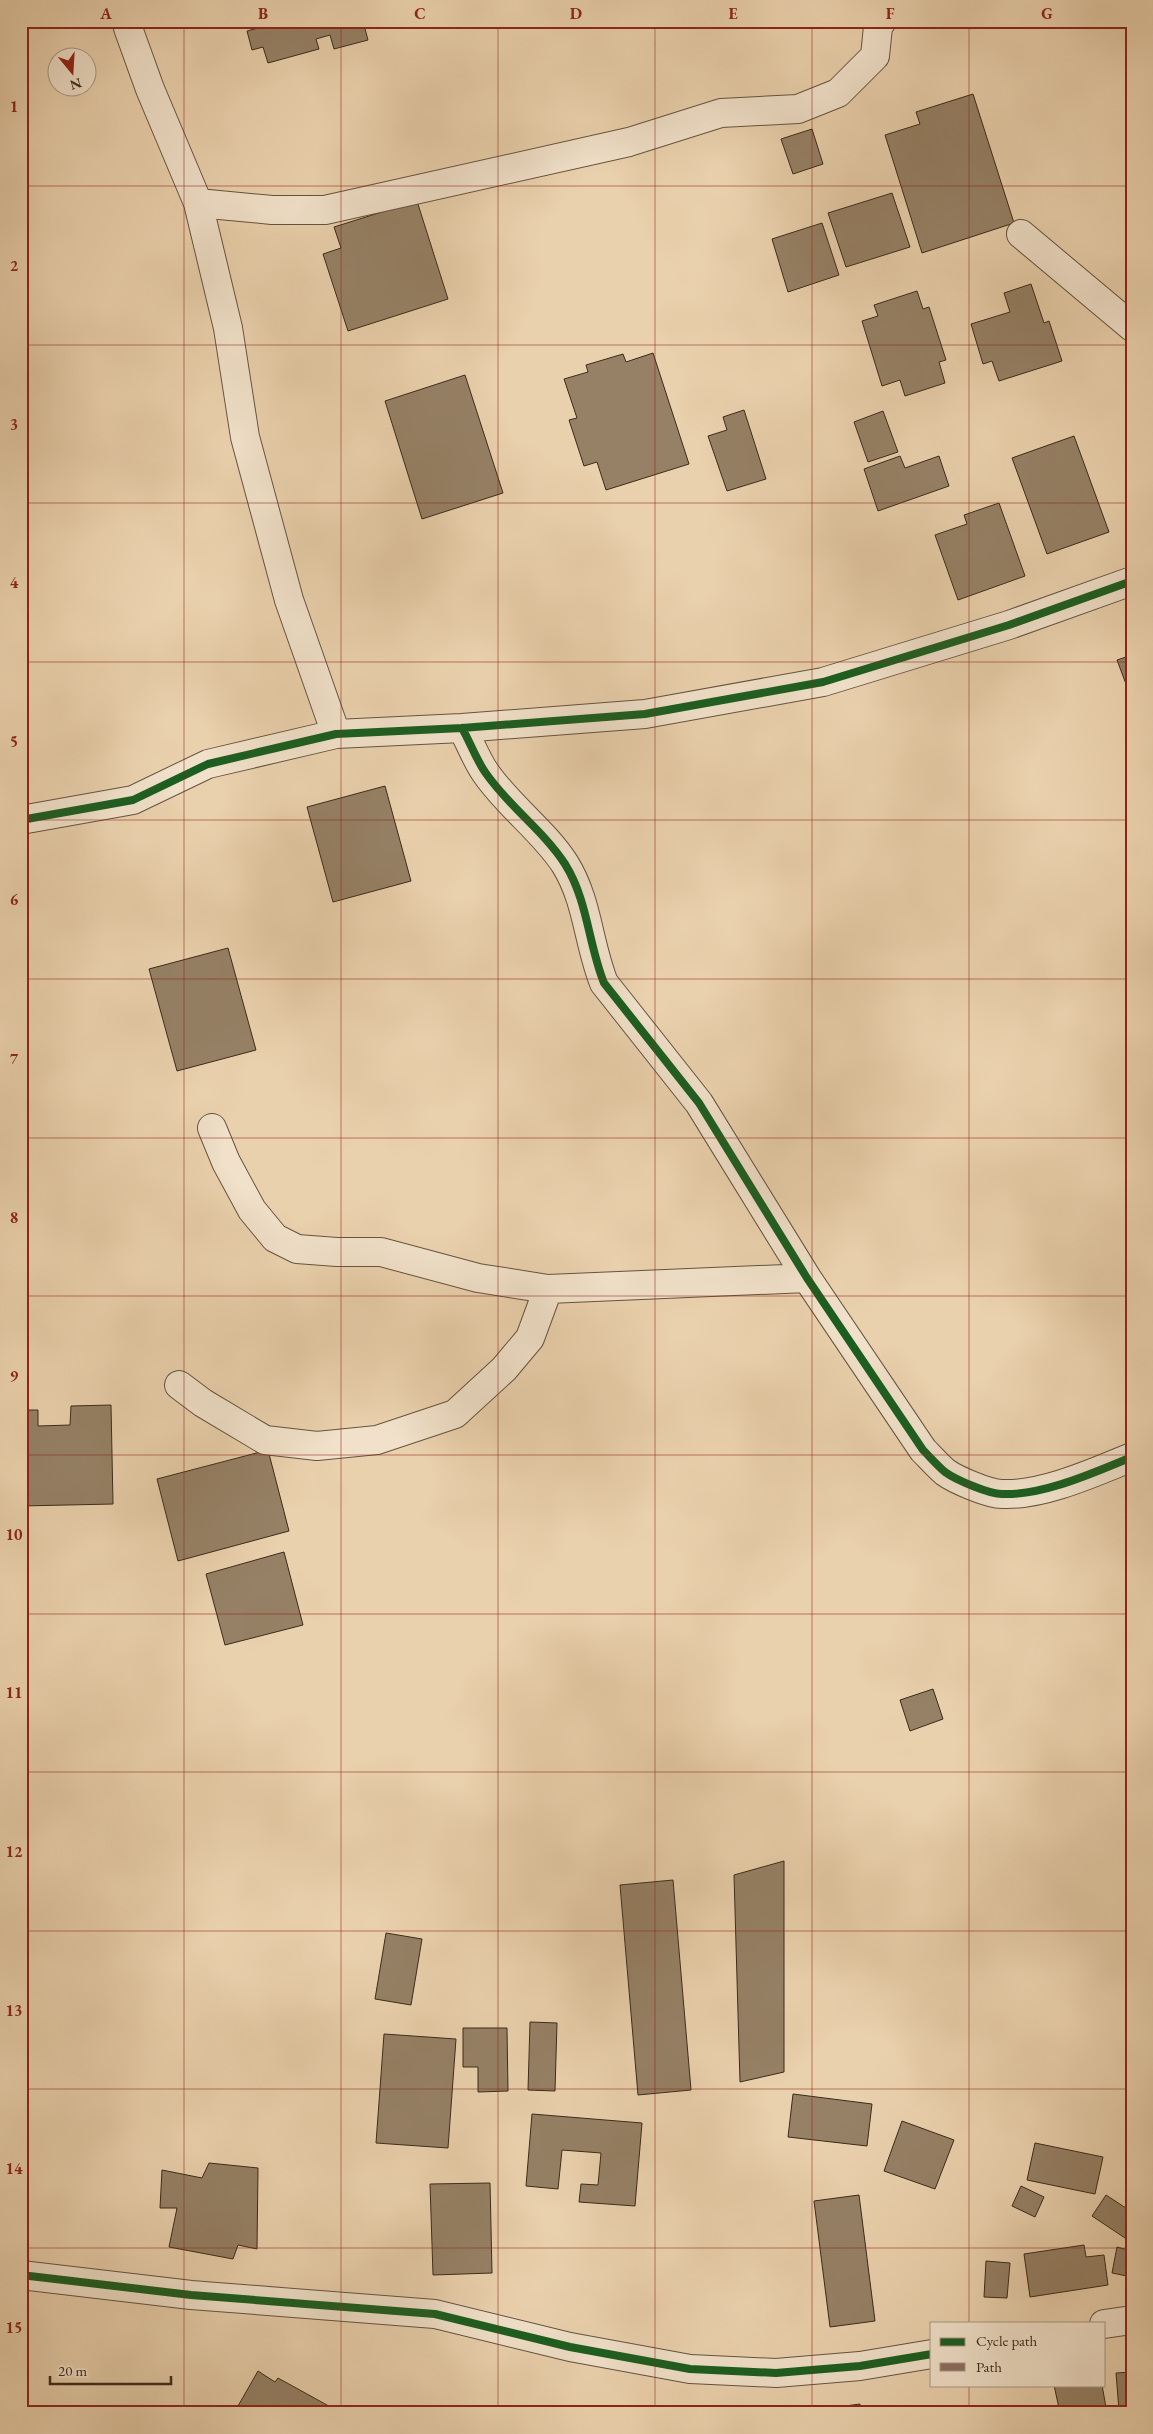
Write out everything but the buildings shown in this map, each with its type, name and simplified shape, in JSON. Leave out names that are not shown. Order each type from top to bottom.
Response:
[{"type":"street","points":[[198,202],[272,210],[325,210],[629,142],[721,113],[798,109],[838,93],[875,56],[878,27],[882,21]]},
{"type":"street","points":[[126,24],[150,89],[198,202],[228,328],[245,437],[289,600],[336,734]]},
{"type":"street","points":[[1021,234],[1132,327]]},
{"type":"street","points":[[21,820],[133,800],[208,764],[336,734],[462,728],[645,714],[823,682],[1009,625],[1132,581]]},
{"type":"street","points":[[462,728],[485,772],[550,843],[565,864],[582,896],[596,962],[604,983],[700,1102],[807,1278],[923,1450],[946,1472],[968,1484],[1001,1494],[1035,1490],[1092,1473],[1132,1457]]},
{"type":"street","points":[[212,1128],[226,1162],[252,1210],[275,1238],[297,1249],[337,1252],[381,1252],[478,1278],[548,1289],[807,1278]]},
{"type":"street","points":[[179,1385],[203,1403],[265,1440],[317,1446],[377,1440],[455,1414],[504,1369],[530,1338],[548,1289]]},
{"type":"street","points":[[21,2275],[191,2295],[435,2314],[570,2347],[690,2370],[776,2373],[860,2366],[930,2354]]},
{"type":"street","points":[[1106,2324],[1132,2320]]},
{"type":"marked path","points":[[873,21],[878,27]]},
{"type":"cycle path","points":[[21,820],[133,800],[208,764],[336,734],[462,728],[645,714],[823,682],[1009,625],[1132,581]]},
{"type":"cycle path","points":[[462,728],[482,767],[494,784],[546,840],[565,864],[573,878],[579,893],[594,953],[604,983],[699,1103],[807,1278],[923,1450],[950,1475],[981,1489],[1002,1494],[1018,1494],[1051,1487],[1132,1457]]},
{"type":"cycle path","points":[[21,2275],[191,2295],[435,2314],[570,2347],[690,2369],[776,2373],[860,2366],[930,2354]]}]
